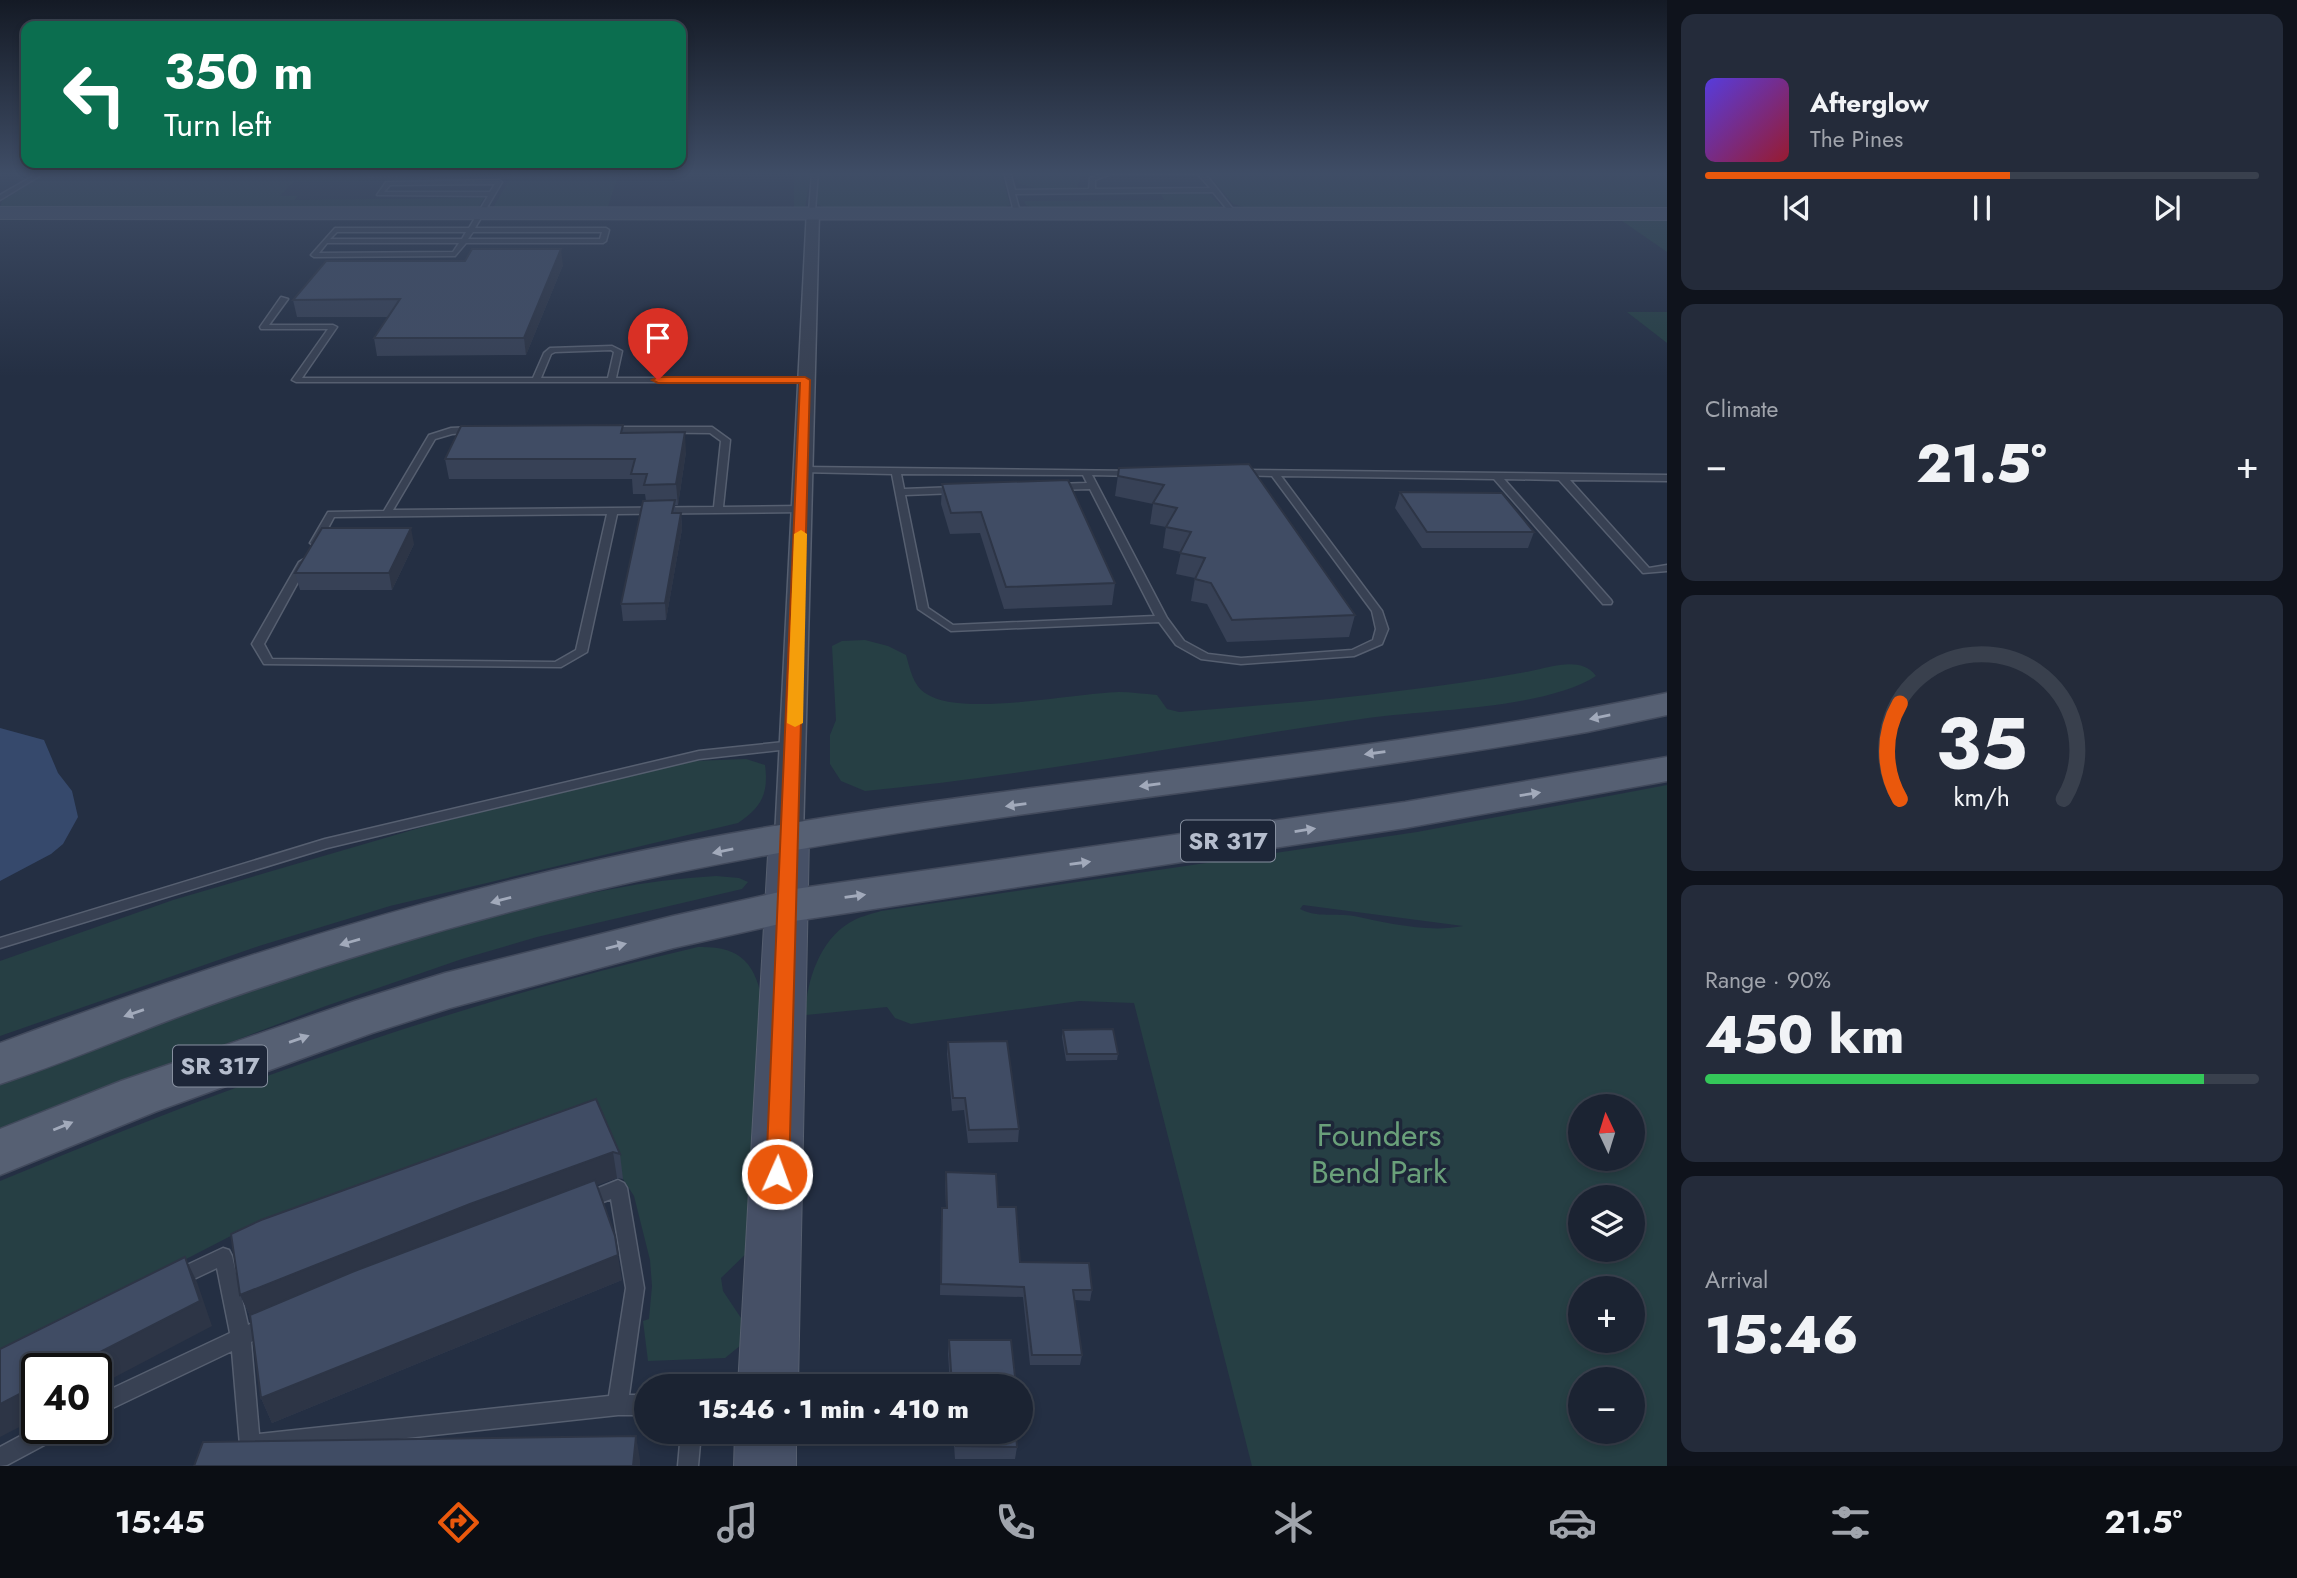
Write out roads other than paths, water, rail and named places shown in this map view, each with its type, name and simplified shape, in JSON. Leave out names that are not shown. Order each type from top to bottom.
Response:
[{"type":"main road","name":"SR 317","points":[[0,1064],[171,1000],[348,942],[573,883],[789,838],[1525,732],[1667,704]]},
{"type":"main road","name":"SR 317","points":[[0,1152],[249,1056],[444,991],[788,906],[1405,815],[1667,769]]},
{"type":"street","points":[[768,1374],[811,240]]},
{"type":"street","points":[[765,1466],[766,1444]]},
{"type":"lane","points":[[464,242],[455,254],[314,255],[325,241],[603,240]]},
{"type":"lane","points":[[284,299],[264,327],[333,327],[296,380],[805,380]]},
{"type":"lane","points":[[536,380],[548,353],[553,350],[588,348],[617,349],[611,380]]},
{"type":"lane","points":[[387,513],[432,437],[451,430],[492,430]]},
{"type":"lane","points":[[602,430],[712,430],[726,439],[718,510]]},
{"type":"lane","points":[[803,470],[1140,473]]},
{"type":"lane","points":[[896,471],[923,609],[951,628],[1162,620]]},
{"type":"lane","points":[[1086,472],[1162,620],[1180,643],[1205,657],[1241,661],[1354,653],[1378,642],[1382,628],[1377,611],[1275,474]]},
{"type":"lane","points":[[1235,473],[1667,478]]},
{"type":"lane","points":[[1497,477],[1607,602]]},
{"type":"lane","points":[[1563,478],[1647,571],[1667,568]]},
{"type":"lane","points":[[1038,488],[1093,486]]},
{"type":"lane","points":[[900,492],[969,490]]},
{"type":"lane","points":[[613,511],[581,652],[557,665],[268,662],[258,644],[331,514],[387,513],[802,509]]},
{"type":"lane","points":[[0,943],[325,844],[699,755],[794,745]]},
{"type":"lane","points":[[567,1207],[618,1188],[635,1288],[618,1405]]},
{"type":"lane","points":[[161,1287],[229,1253],[241,1337],[250,1445],[634,1405]]},
{"type":"lane","points":[[112,1398],[290,1315]]},
{"type":"lane","points":[[0,1458],[26,1444]]},
{"type":"lane","points":[[688,1466],[690,1444]]},
{"type":"water","points":[[0,728],[44,740],[58,773],[72,791],[78,817],[63,844],[51,854],[0,881]]},
{"type":"park label","name":"Founders Bend Park","points":[[1379,1154]]}]
